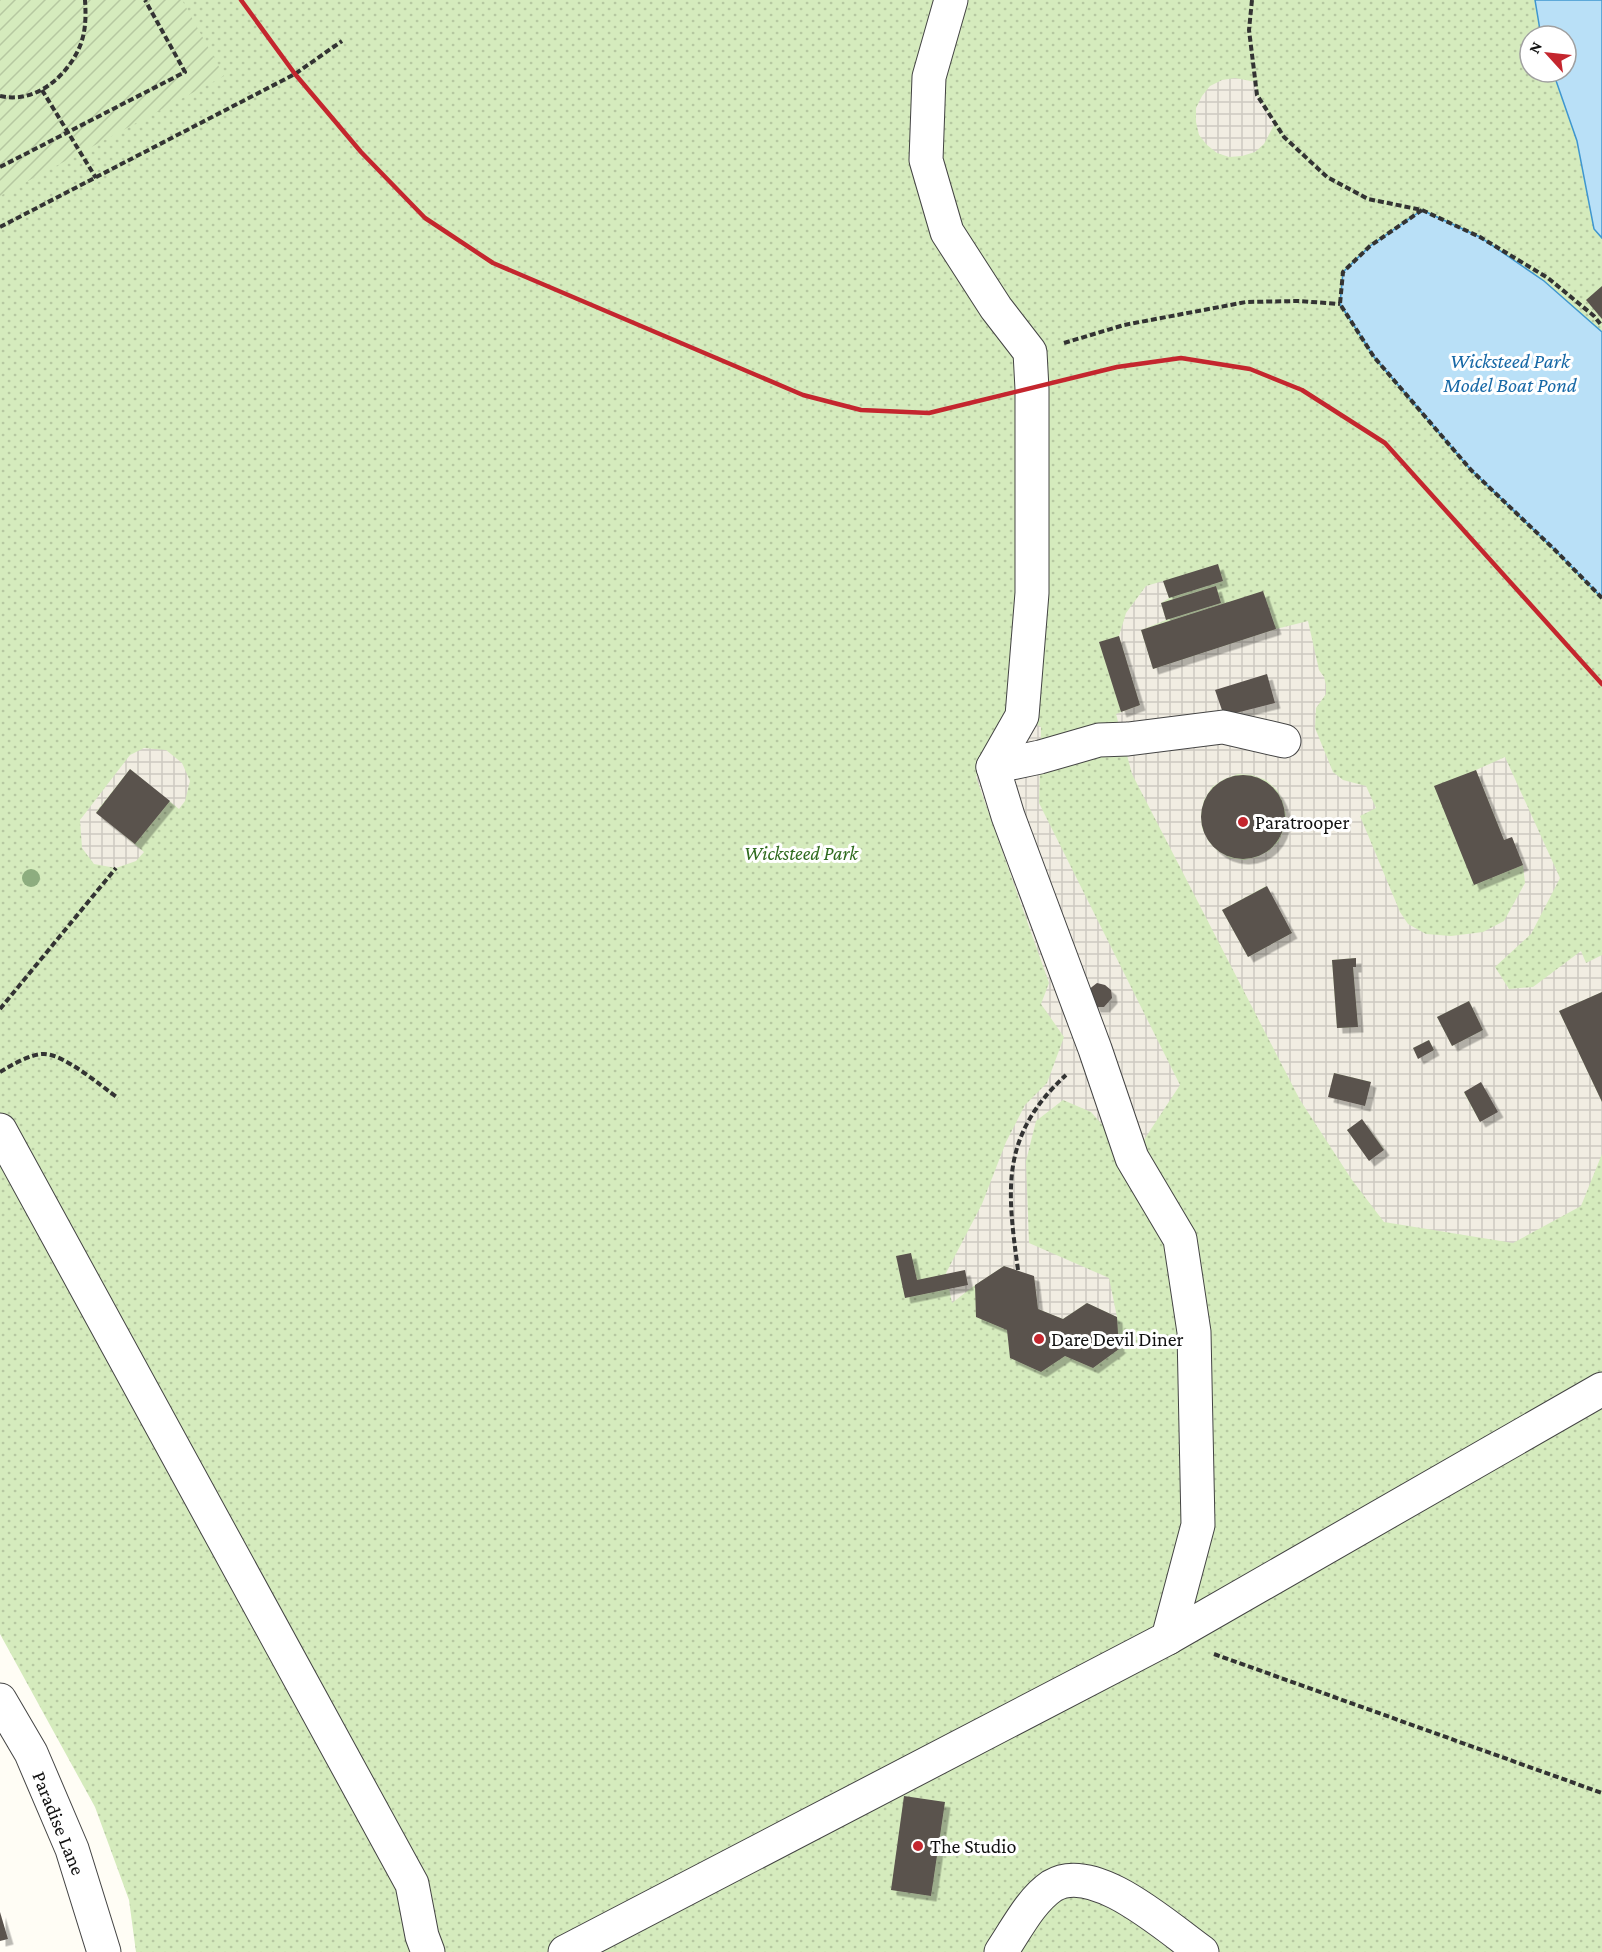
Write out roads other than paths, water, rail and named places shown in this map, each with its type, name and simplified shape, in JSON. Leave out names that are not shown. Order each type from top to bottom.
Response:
[{"type":"street","points":[[951,0],[929,77],[926,160],[947,232],[996,308],[1030,352],[1032,593],[1023,705],[1022,716],[993,767],[1008,816],[1095,1048],[1132,1158],[1180,1239],[1194,1332],[1198,1525],[1168,1638]]},
{"type":"street","points":[[993,767],[1040,757],[1099,740],[1128,739],[1223,727],[1284,741]]},
{"type":"street","points":[[0,1130],[412,1884],[422,1936],[428,1952]]},
{"type":"street","points":[[565,1952],[1168,1638],[1602,1389]]},
{"type":"street","name":"Paradise Lane","points":[[0,1700],[31,1753],[72,1848],[104,1952]]},
{"type":"street","points":[[1001,1952],[1037,1899],[1053,1886],[1071,1880],[1092,1882],[1117,1892],[1202,1952]]},
{"type":"water","points":[[1535,0],[1602,0],[1602,238],[1594,229],[1577,141],[1557,84],[1578,84],[1578,24],[1539,24]]},
{"type":"water","name":"Wicksteed Park Model Boat Pond","points":[[1422,210],[1480,237],[1544,281],[1602,332],[1602,598],[1471,470],[1374,357],[1340,304],[1343,272],[1370,246]]},
{"type":"railway","points":[[241,0],[295,74],[361,152],[425,218],[493,263],[803,395],[861,410],[929,413],[1117,367],[1181,358],[1250,369],[1302,390],[1385,443],[1602,684]]},
{"type":"place","name":"Paratrooper","points":[[1243,822]]},
{"type":"place","name":"Dare Devil Diner","points":[[1039,1339]]},
{"type":"place","name":"The Studio","points":[[918,1846]]},
{"type":"park label","name":"Wicksteed Park","points":[[801,853]]}]
